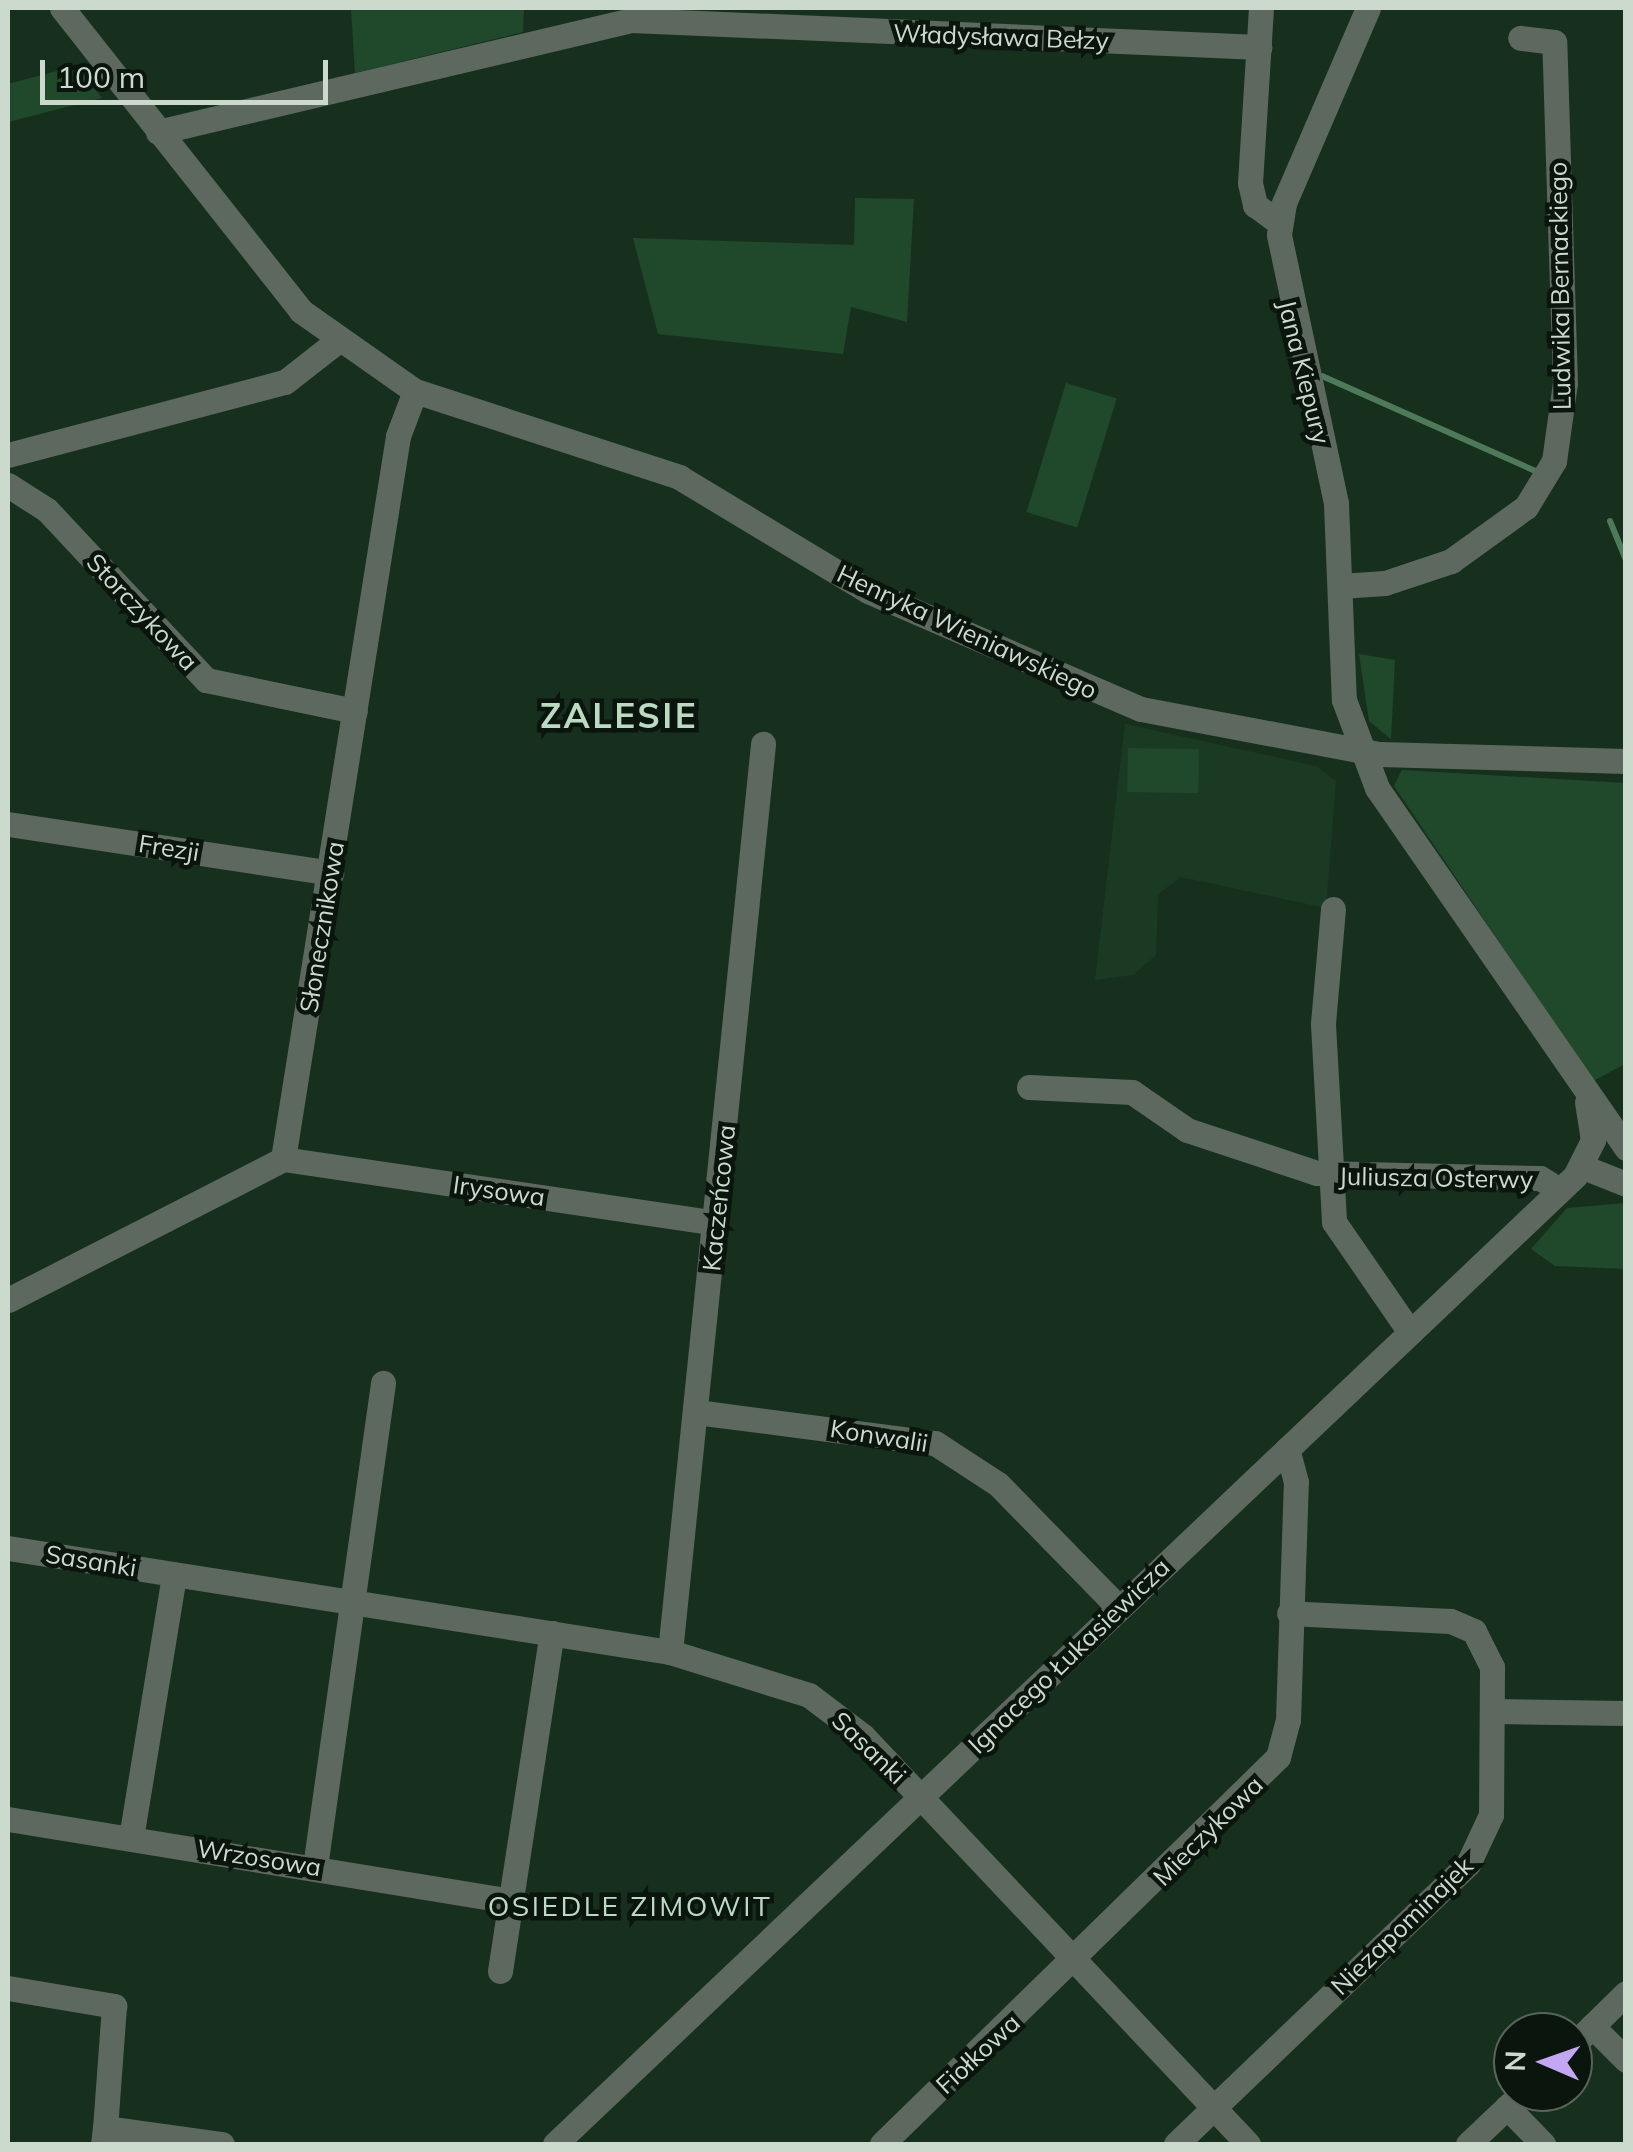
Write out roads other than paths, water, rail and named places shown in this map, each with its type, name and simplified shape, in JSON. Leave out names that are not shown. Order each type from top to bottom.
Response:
[{"type":"street","name":"Henryka Wieniawskiego","points":[[62,8],[158,132],[335,343],[414,391],[679,477],[868,590],[1102,695],[1233,732],[1360,751],[1626,761]]},
{"type":"street","points":[[1261,8],[1250,183],[1255,205],[1280,223]]},
{"type":"street","name":"Jana Kiepury","points":[[1360,751],[1344,700],[1336,504],[1284,288],[1280,223],[1368,8]]},
{"type":"street","name":"Władysława Bełzy","points":[[158,132],[631,20],[1259,47]]},
{"type":"street","name":"Ludwika Bernackiego","points":[[1340,586],[1402,580],[1452,562],[1507,525],[1542,488],[1564,414],[1554,42],[1520,38]]},
{"type":"street","points":[[8,455],[285,382],[335,343]]},
{"type":"street","name":"Słonecznikowa","points":[[283,1159],[398,436],[414,391]]},
{"type":"street","name":"Storczykowa","points":[[8,484],[47,510],[206,680],[355,711]]},
{"type":"street","name":"Kaczeńcowa","points":[[670,1652],[764,744]]},
{"type":"street","points":[[1360,751],[1587,1102],[1626,1148]]},
{"type":"street","name":"Frezji","points":[[8,824],[331,873]]},
{"type":"street","points":[[1333,910],[1324,1024],[1340,1236],[1410,1332]]},
{"type":"street","name":"Juliusza Osterwy","points":[[1029,1086],[1132,1092],[1206,1138],[1335,1176],[1540,1178],[1560,1190]]},
{"type":"street","points":[[1587,1102],[1593,1140],[1582,1167],[1626,1184]]},
{"type":"street","points":[[8,1304],[283,1159]]},
{"type":"street","name":"Irysowa","points":[[283,1159],[716,1223]]},
{"type":"street","name":"Ignacego Łukasiewicza","points":[[556,2144],[1582,1167]]},
{"type":"street","points":[[315,1867],[383,1383]]},
{"type":"street","name":"Konwalii","points":[[696,1412],[935,1443],[998,1484],[1119,1608]]},
{"type":"street","name":"Mieczykowa","points":[[1075,1962],[1278,1757],[1288,1720],[1296,1482],[1287,1449]]},
{"type":"street","name":"Sasanki","points":[[8,1548],[670,1652],[809,1695],[920,1798],[1248,2144]]},
{"type":"street","points":[[132,1838],[174,1574]]},
{"type":"street","points":[[1290,1614],[1465,1625],[1489,1652],[1494,1711],[1626,1712]]},
{"type":"street","points":[[500,1970],[552,1633]]},
{"type":"street","name":"Niezapominajek","points":[[1176,2144],[1479,1850],[1491,1816],[1494,1711]]},
{"type":"street","name":"Wrzosowa","points":[[8,1819],[511,1901]]},
{"type":"street","name":"Fiołkowa","points":[[882,2144],[1075,1962]]},
{"type":"street","points":[[8,1988],[114,2006],[104,2136],[222,2144]]},
{"type":"street","points":[[1593,2025],[1626,1993]]},
{"type":"street","points":[[1593,2027],[1626,2060]]},
{"type":"street","points":[[1468,2144],[1502,2112]]},
{"type":"street","points":[[1523,2112],[1543,2144]]},
{"type":"waterway","points":[[1322,376],[1538,472]]},
{"type":"waterway","points":[[1610,521],[1626,560]]},
{"type":"district","name":"ZALESIE","points":[[619,715]]},
{"type":"district","name":"OSIEDLE ZIMOWIT","points":[[630,1906]]}]
